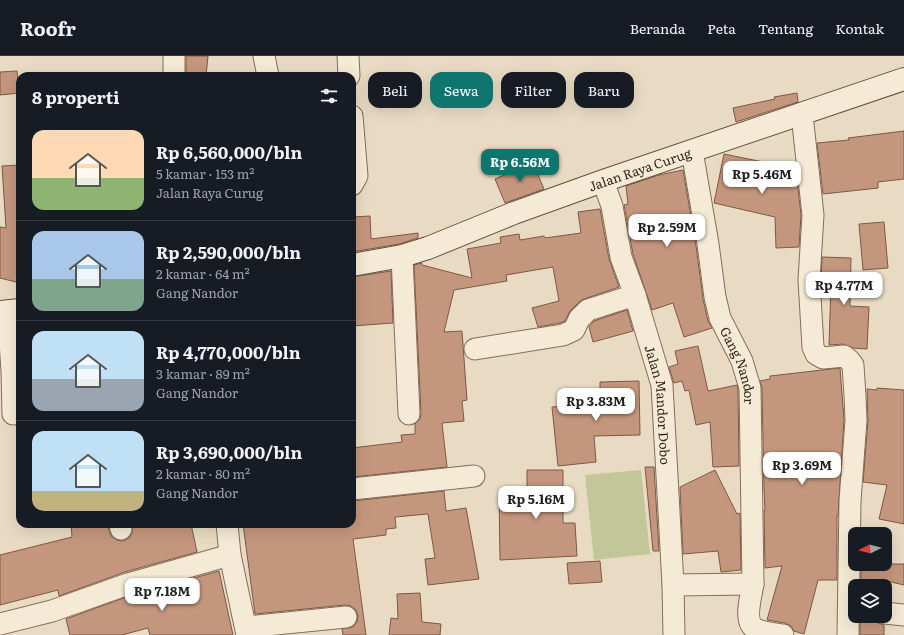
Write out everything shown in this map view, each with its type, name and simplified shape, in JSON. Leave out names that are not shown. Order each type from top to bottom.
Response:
[{"type":"main road","name":"Jalan Raya Curug","points":[[356,264],[402,256],[428,248],[514,213],[603,181],[802,115],[904,79]]},
{"type":"street","points":[[174,56],[174,72]]},
{"type":"street","points":[[264,56],[267,72]]},
{"type":"street","points":[[348,56],[349,72]]},
{"type":"street","points":[[802,115],[813,215],[809,280],[812,347],[816,354],[823,358],[844,356],[852,365],[854,380],[856,420],[850,501],[851,579]]},
{"type":"street","name":"Gang Nandor","points":[[692,152],[718,311],[720,318],[742,361],[750,388],[753,584],[748,616],[750,624],[757,630],[784,635]]},
{"type":"street","points":[[356,164],[356,178]]},
{"type":"street","name":"Jalan Mandor Dobo","points":[[603,181],[612,206],[621,258],[635,295],[662,385],[673,585],[674,635]]},
{"type":"street","points":[[402,256],[409,414]]},
{"type":"street","points":[[475,349],[562,335],[574,330],[579,319],[588,310],[635,295]]},
{"type":"street","points":[[9,311],[13,414]]},
{"type":"street","points":[[356,490],[474,476]]},
{"type":"street","points":[[227,528],[230,555],[246,631],[346,617]]},
{"type":"street","points":[[0,624],[52,611],[128,584],[230,555]]},
{"type":"street","points":[[673,585],[753,584]]},
{"type":"street","points":[[892,614],[904,615]]},
{"type":"street","points":[[848,635],[850,623]]},
{"type":"green space","points":[[641,470],[650,554],[594,560],[585,475]]},
{"type":"building","points":[[186,56],[208,56],[206,72],[186,72]]},
{"type":"building","points":[[17,71],[16,93],[0,95],[0,72]]},
{"type":"building","points":[[797,93],[798,102],[736,122],[733,108],[775,99],[774,97]]},
{"type":"building","points":[[904,131],[904,179],[878,182],[878,188],[823,194],[817,143],[849,140],[848,138]]},
{"type":"building","points":[[724,154],[778,165],[776,174],[796,171],[801,215],[799,247],[776,248],[775,217],[714,203]]},
{"type":"building","points":[[533,163],[544,189],[505,203],[495,179]]},
{"type":"building","points":[[16,165],[16,282],[0,278],[0,227],[6,228],[2,166]]},
{"type":"building","points":[[683,170],[696,246],[703,299],[708,321],[712,328],[684,337],[673,303],[652,310],[633,254],[624,205],[628,204],[626,186],[659,175]]},
{"type":"building","points":[[600,209],[609,259],[619,287],[580,301],[570,311],[565,321],[538,327],[532,308],[559,301],[553,267],[506,275],[507,281],[454,290],[444,332],[462,331],[467,400],[462,401],[464,421],[442,423],[447,467],[356,477],[356,448],[402,442],[401,435],[415,434],[415,424],[420,419],[421,413],[414,265],[422,263],[422,265],[472,278],[467,249],[501,243],[500,237],[519,234],[520,240],[544,236],[545,238],[581,233],[578,212]]},
{"type":"building","points":[[370,216],[371,239],[418,233],[418,238],[399,244],[356,251],[356,217]]},
{"type":"building","points":[[884,222],[888,268],[863,270],[859,224]]},
{"type":"building","points":[[822,257],[851,258],[850,306],[869,307],[867,349],[853,348],[843,344],[829,345],[831,284],[821,284]]},
{"type":"building","points":[[391,271],[393,323],[356,326],[356,276]]},
{"type":"building","points":[[627,310],[633,331],[593,342],[589,327],[594,321]]},
{"type":"building","points":[[698,346],[708,391],[737,385],[739,466],[713,467],[710,422],[696,425],[689,390],[685,391],[682,381],[674,383],[669,367],[678,364],[675,351]]},
{"type":"building","points":[[840,368],[844,420],[837,516],[837,580],[818,580],[804,634],[794,631],[791,626],[785,623],[767,620],[782,566],[765,568],[762,388],[760,381],[770,379],[770,376]]},
{"type":"building","points":[[639,381],[640,435],[594,436],[596,462],[558,466],[552,407],[600,402],[600,382]]},
{"type":"building","points":[[877,388],[904,390],[904,524],[879,519],[887,485],[863,482],[868,421],[867,389],[877,390]]},
{"type":"building","points":[[645,467],[654,467],[659,551],[653,551]]},
{"type":"building","points":[[527,470],[563,470],[563,523],[575,523],[577,556],[500,560],[499,492],[527,492]]},
{"type":"building","points":[[715,470],[737,514],[740,513],[741,570],[721,572],[718,551],[683,554],[680,487]]},
{"type":"building","points":[[444,491],[446,511],[466,508],[479,579],[428,585],[425,559],[435,558],[428,514],[395,517],[396,528],[386,529],[386,535],[353,539],[366,635],[343,635],[342,629],[353,627],[357,622],[358,616],[356,610],[351,606],[345,605],[255,614],[244,528],[356,528],[356,501]]},
{"type":"building","points":[[71,528],[109,528],[112,537],[123,541],[129,538],[132,533],[132,528],[192,528],[197,552],[125,572],[59,596],[58,590],[0,605],[0,555],[72,537]]},
{"type":"building","points":[[600,561],[602,582],[569,584],[567,563]]},
{"type":"building","points":[[892,564],[904,564],[904,585],[892,582],[892,579],[861,579],[861,571],[892,571]]},
{"type":"building","points":[[219,571],[233,635],[150,635],[148,628],[122,635],[70,635],[66,619],[132,595]]},
{"type":"building","points":[[420,593],[422,622],[441,624],[440,635],[389,635],[391,618],[398,619],[397,594]]},
{"type":"building","points":[[860,623],[878,623],[884,625],[884,635],[860,635]]}]
